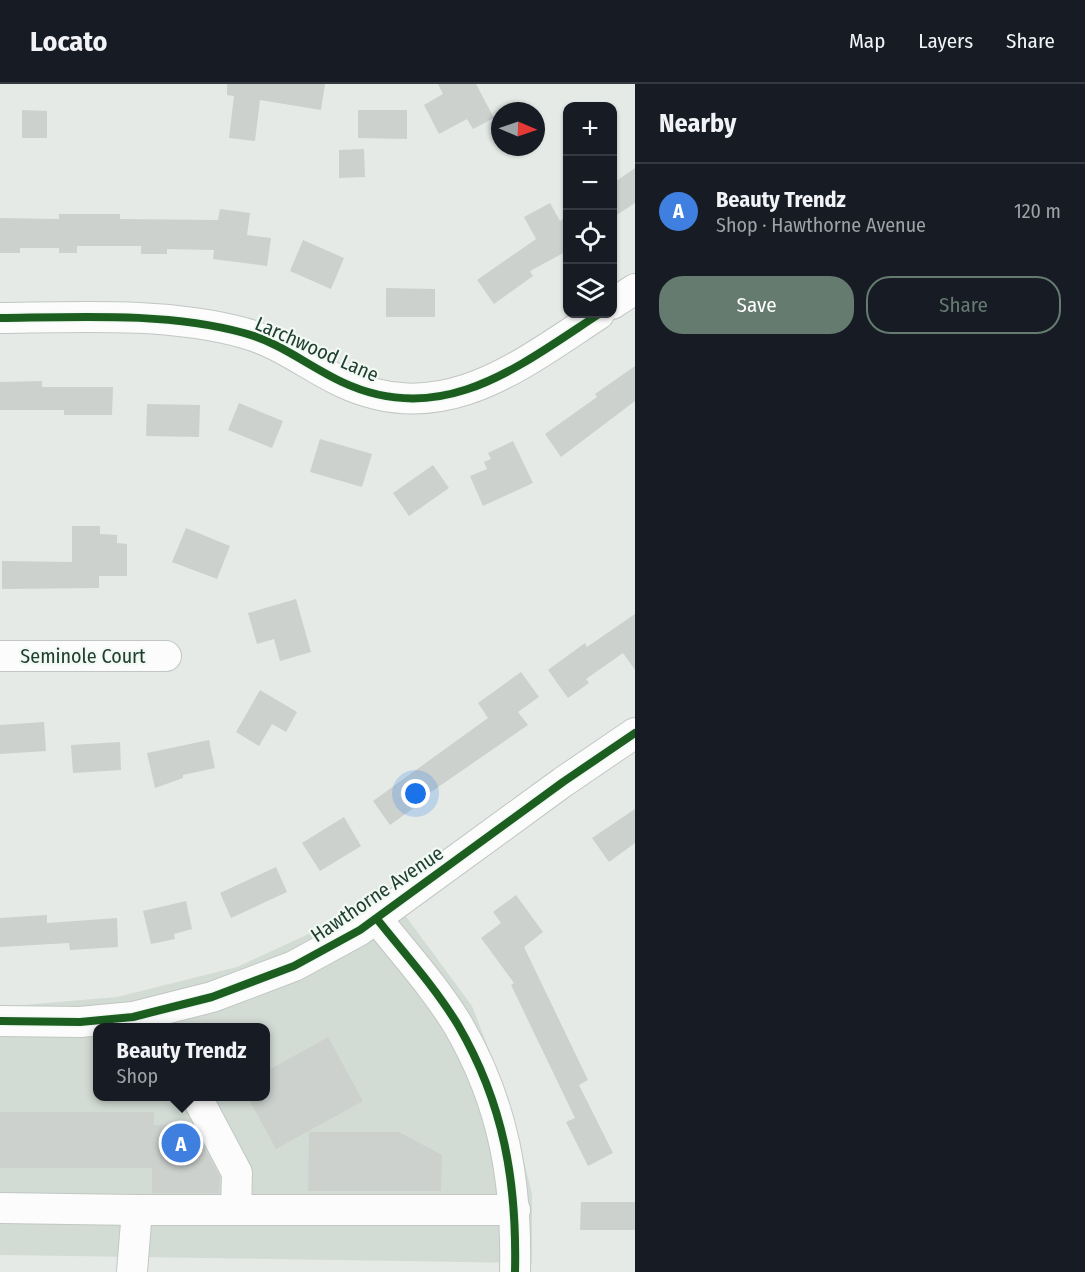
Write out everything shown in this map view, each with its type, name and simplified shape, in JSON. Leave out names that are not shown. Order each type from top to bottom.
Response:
[{"type":"street","points":[[617,301],[635,289]]},
{"type":"street","name":"Larchwood Lane","points":[[0,318],[98,317],[174,322],[244,333],[270,342],[348,384],[371,393],[405,399],[432,398],[486,384],[592,318]]},
{"type":"street","name":"Seminole Court","points":[[0,656],[166,656]]},
{"type":"street","name":"Hawthorne Avenue","points":[[0,1021],[80,1022],[133,1017],[203,1000],[294,966],[333,948],[377,919],[563,782],[635,733]]},
{"type":"street","points":[[377,919],[442,1002],[485,1077],[506,1144],[512,1173],[515,1210],[515,1272]]},
{"type":"street","points":[[200,1103],[237,1173],[236,1210]]},
{"type":"street","points":[[0,1208],[515,1210]]},
{"type":"street","points":[[132,1272],[137,1210]]},
{"type":"shaded area","points":[[382,884],[472,1006],[510,1104],[532,1194],[532,1263],[0,1255],[0,1007],[117,997],[237,967],[330,924]]},
{"type":"building","points":[[227,84],[325,84],[321,110],[260,100],[255,141],[229,138],[234,96],[227,95]]},
{"type":"building","points":[[438,84],[476,84],[491,112],[491,120],[473,129],[467,119],[439,134],[424,105],[443,94]]},
{"type":"building","points":[[22,110],[47,111],[47,138],[22,138]]},
{"type":"building","points":[[358,110],[407,110],[407,139],[358,138]]},
{"type":"building","points":[[364,149],[365,177],[339,178],[339,150]]},
{"type":"building","points":[[635,168],[635,203],[617,215],[617,210],[617,181]]},
{"type":"building","points":[[550,203],[560,221],[563,219],[563,253],[530,271],[533,276],[494,304],[477,280],[536,239],[524,217]]},
{"type":"building","points":[[220,209],[250,213],[247,235],[271,238],[267,266],[213,259],[214,250],[167,249],[167,254],[141,254],[141,246],[77,246],[77,253],[59,253],[59,248],[20,248],[20,253],[0,253],[0,218],[59,219],[59,214],[120,214],[120,219],[218,220]]},
{"type":"building","points":[[303,240],[344,258],[331,289],[290,271]]},
{"type":"building","points":[[386,288],[435,289],[435,317],[386,317]]},
{"type":"building","points":[[635,366],[635,401],[561,457],[545,434],[597,397],[595,394]]},
{"type":"building","points":[[42,381],[42,387],[113,387],[112,415],[64,415],[64,410],[0,410],[0,382]]},
{"type":"building","points":[[239,403],[283,421],[272,448],[228,430]]},
{"type":"building","points":[[147,404],[200,405],[199,437],[146,436]]},
{"type":"building","points":[[320,439],[372,454],[362,487],[310,472]]},
{"type":"building","points":[[513,441],[533,483],[483,506],[470,476],[487,469],[484,462],[491,459],[488,453]]},
{"type":"building","points":[[433,465],[449,488],[409,516],[393,493]]},
{"type":"building","points":[[72,526],[100,526],[100,534],[117,535],[117,543],[127,544],[127,576],[99,576],[99,588],[2,589],[2,561],[72,562]]},
{"type":"building","points":[[186,528],[230,546],[217,579],[172,562]]},
{"type":"building","points":[[296,599],[311,652],[280,661],[274,639],[257,644],[248,613]]},
{"type":"building","points":[[635,614],[635,670],[623,653],[586,679],[589,683],[568,698],[548,670],[585,643],[587,647]]},
{"type":"building","points":[[521,672],[539,697],[518,712],[528,725],[428,794],[429,797],[390,825],[373,801],[488,718],[478,703]]},
{"type":"building","points":[[260,690],[297,712],[286,732],[272,724],[259,746],[236,732]]},
{"type":"building","points":[[44,722],[46,751],[0,754],[0,725]]},
{"type":"building","points":[[209,740],[215,768],[183,775],[183,778],[155,788],[147,753]]},
{"type":"building","points":[[120,742],[121,770],[73,773],[71,745]]},
{"type":"building","points":[[635,809],[635,843],[609,862],[592,838]]},
{"type":"building","points":[[344,817],[361,846],[320,871],[302,843]]},
{"type":"building","points":[[276,867],[287,892],[231,918],[220,893]]},
{"type":"building","points":[[516,895],[543,932],[524,947],[588,1080],[579,1085],[613,1153],[588,1166],[566,1122],[575,1118],[511,985],[514,983],[481,938],[501,923],[493,912]]},
{"type":"building","points":[[186,901],[192,929],[174,934],[175,939],[151,944],[143,911]]},
{"type":"building","points":[[47,915],[47,923],[117,918],[118,947],[70,950],[69,943],[0,947],[0,918]]},
{"type":"building","points":[[328,1037],[363,1101],[276,1149],[250,1101],[270,1101],[270,1069]]},
{"type":"building","points":[[0,1112],[154,1112],[154,1125],[192,1125],[220,1177],[219,1193],[152,1193],[152,1168],[0,1168]]},
{"type":"building","points":[[309,1132],[399,1132],[442,1155],[441,1191],[308,1191]]},
{"type":"building","points":[[581,1202],[635,1202],[635,1230],[580,1230]]},
{"type":"cycle path","points":[[0,318],[123,317],[215,326],[257,337],[342,382],[378,395],[413,399],[446,395],[478,385],[539,354],[593,318]]},
{"type":"cycle path","points":[[0,1021],[80,1022],[133,1017],[212,997],[294,966],[360,930],[563,782],[635,733]]},
{"type":"cycle path","points":[[377,919],[449,1011],[474,1055],[487,1084],[497,1114],[510,1175],[515,1272]]},
{"type":"place","name":"Beauty Trendz","points":[[181,1143]]}]
